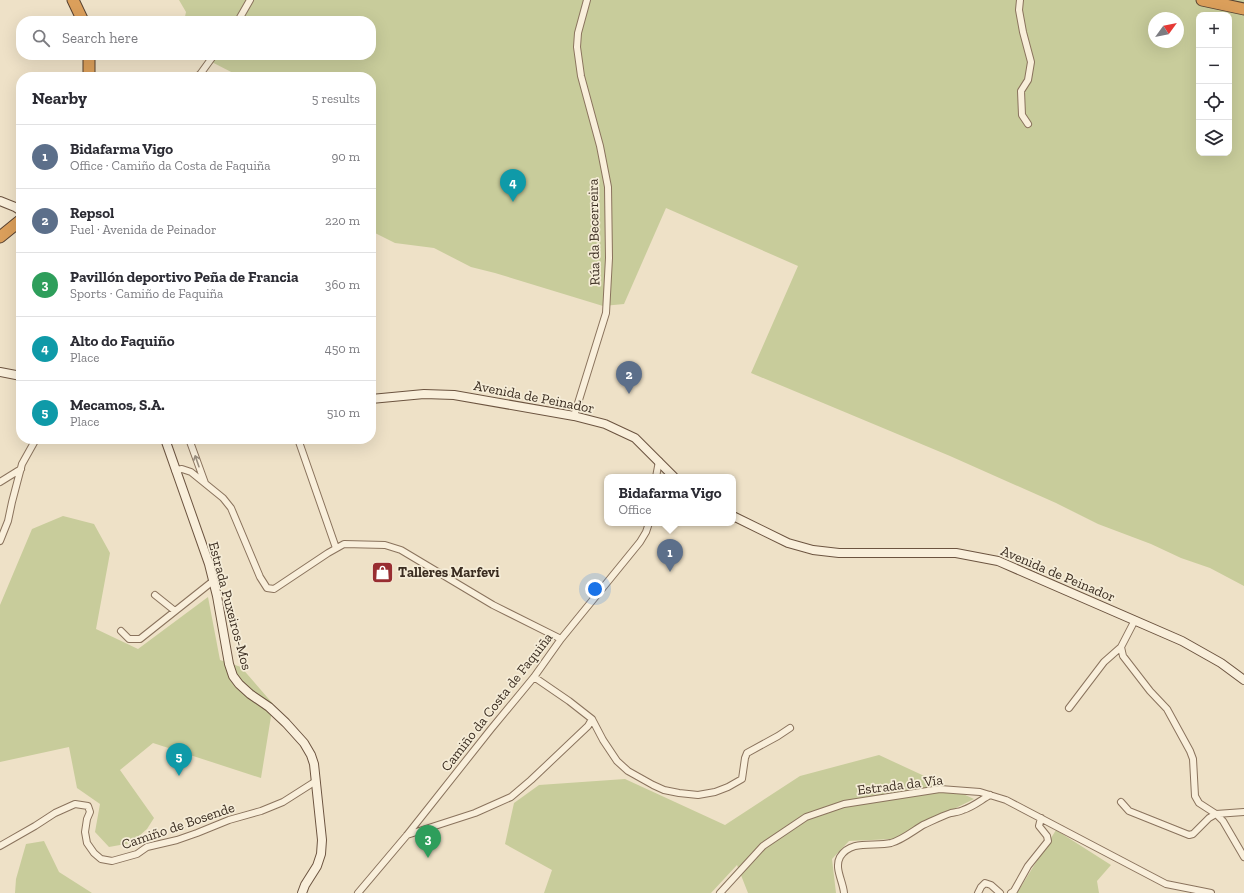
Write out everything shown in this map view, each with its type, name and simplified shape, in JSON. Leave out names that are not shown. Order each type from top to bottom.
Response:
[{"type":"highway","points":[[73,0],[81,16]]},
{"type":"highway","points":[[1202,0],[1244,9]]},
{"type":"highway","points":[[89,60],[89,72]]},
{"type":"highway","points":[[2,235],[16,224]]},
{"type":"highway","points":[[2,235],[16,231]]},
{"type":"street","points":[[241,16],[250,0]]},
{"type":"street","name":"Rúa da Becerreira","points":[[574,416],[606,313],[609,258],[608,187],[600,146],[581,76],[577,47],[578,33],[587,0]]},
{"type":"street","points":[[1020,0],[1019,10],[1031,62],[1028,80],[1021,91],[1022,115],[1028,124]]},
{"type":"street","points":[[202,72],[210,60]]},
{"type":"street","points":[[0,201],[16,208]]},
{"type":"street","points":[[0,372],[16,375]]},
{"type":"street","name":"Avenida de Peinador","points":[[376,399],[424,394],[454,395],[574,416],[604,424],[635,438],[671,474]]},
{"type":"street","points":[[0,541],[8,520],[22,464],[33,444]]},
{"type":"street","name":"Estrada Puxeiros-Mos","points":[[167,444],[209,564],[217,596],[229,664],[233,676],[250,694],[269,707],[286,723],[304,743],[314,764],[322,840],[321,854],[317,866],[305,885],[302,893]]},
{"type":"street","points":[[192,444],[204,483]]},
{"type":"street","points":[[300,444],[336,548]]},
{"type":"street","points":[[657,474],[659,461]]},
{"type":"street","points":[[0,482],[21,469]]},
{"type":"street","points":[[176,470],[182,469],[192,472],[223,498],[231,508],[260,577],[267,588],[274,589],[344,544],[385,545],[401,550],[493,605],[561,639]]},
{"type":"street","name":"Avenida de Peinador","points":[[736,517],[788,542],[814,550],[839,553],[956,553],[998,561],[1182,641],[1221,663],[1244,680]]},
{"type":"street","name":"Camiño da Costa de Faquiña","points":[[358,893],[407,835],[534,677],[561,639],[640,542],[648,526]]},
{"type":"street","points":[[121,631],[129,639],[140,639],[213,581]]},
{"type":"street","points":[[155,595],[175,611]]},
{"type":"street","points":[[1069,708],[1104,662],[1121,647],[1135,620]]},
{"type":"street","points":[[1121,647],[1123,656],[1167,710],[1190,750],[1193,759],[1195,796],[1200,803],[1223,821],[1244,857]]},
{"type":"street","points":[[534,677],[592,719],[602,740],[617,760],[628,771],[664,790],[679,793],[698,795],[715,792],[742,779],[747,753],[790,728]]},
{"type":"street","points":[[407,835],[476,813],[511,797],[532,780],[588,726],[592,719]]},
{"type":"street","name":"Camiño de Bosende","points":[[0,846],[55,813],[75,804],[88,806],[90,812],[87,819],[85,832],[87,843],[94,853],[101,859],[112,861],[137,854],[146,847],[177,840],[229,820],[261,811],[283,802],[316,781]]},
{"type":"street","name":"Estrada da Vía","points":[[720,893],[763,846],[806,817],[844,804],[940,789],[980,792],[1006,800],[1166,884],[1211,893]]},
{"type":"street","points":[[844,893],[837,867],[839,859],[850,848],[857,845],[892,843],[924,825],[950,813],[971,807],[990,795]]},
{"type":"street","points":[[1121,802],[1129,811],[1190,835],[1216,814],[1244,812]]},
{"type":"street","points":[[1011,893],[1014,891],[1028,866],[1048,841],[1047,836],[1039,826],[1041,818]]},
{"type":"street","points":[[978,893],[985,883],[991,885],[1000,893]]},
{"type":"green space","points":[[179,0],[1244,0],[1244,586],[1210,568],[1181,558],[1151,544],[1098,524],[1056,503],[950,456],[751,373],[798,266],[666,208],[624,304],[603,306],[471,267],[434,248],[395,243],[376,234],[376,72],[231,72],[208,60],[376,60],[376,16],[185,16],[186,12]]},
{"type":"green space","points":[[63,516],[94,524],[110,553],[96,629],[138,649],[208,597],[220,660],[241,667],[273,704],[261,778],[153,743],[120,770],[154,818],[147,829],[131,843],[109,847],[95,832],[100,804],[77,788],[69,747],[0,762],[0,605],[32,529]]},
{"type":"green space","points":[[879,755],[974,799],[893,839],[849,841],[832,859],[836,893],[748,893],[737,865],[711,893],[544,893],[552,870],[505,844],[514,803],[539,785],[625,779],[725,825],[800,776]]},
{"type":"green space","points":[[1056,830],[1111,865],[1097,881],[1099,893],[1017,893]]},
{"type":"green space","points":[[44,841],[59,872],[92,893],[15,893],[16,879],[26,844]]},
{"type":"place","name":"Alto do Faquiño","points":[[513,202]]},
{"type":"place","name":"Repsol","points":[[629,394]]},
{"type":"place","name":"Talleres Marfevi","points":[[383,572]]},
{"type":"place","name":"Bidafarma Vigo","points":[[670,572]]},
{"type":"place","name":"Mecamos, S.A.","points":[[179,776]]},
{"type":"place","name":"Pavillón deportivo Peña de Francia","points":[[428,858]]}]
